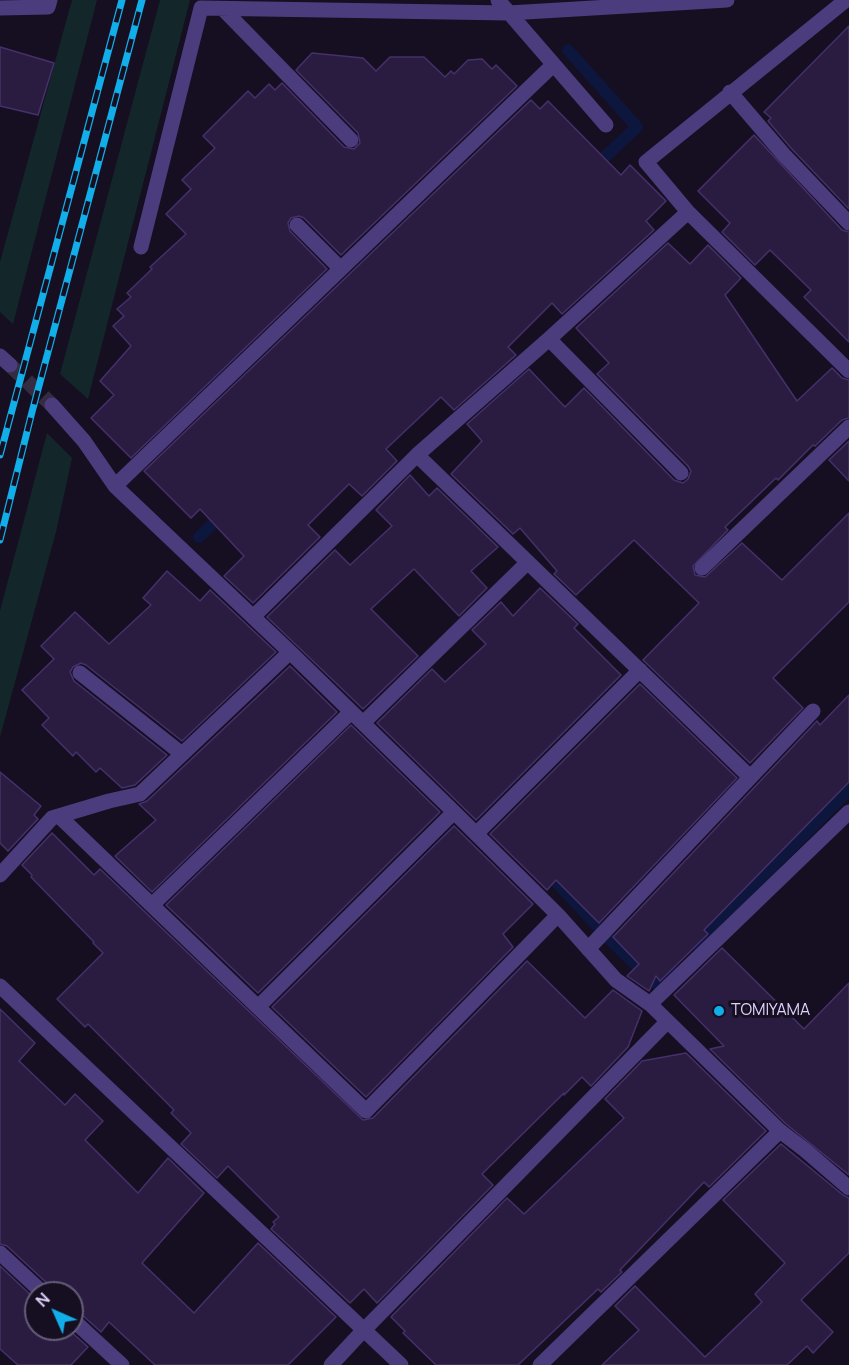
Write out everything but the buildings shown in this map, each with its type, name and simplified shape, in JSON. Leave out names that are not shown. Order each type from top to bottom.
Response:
[{"type":"street","points":[[0,8],[48,7],[50,0]]},
{"type":"street","points":[[498,0],[606,125]]},
{"type":"street","points":[[141,247],[201,8],[509,13],[728,0]]},
{"type":"street","points":[[844,3],[646,162],[688,212],[849,371]]},
{"type":"street","points":[[223,9],[351,140]]},
{"type":"street","points":[[115,486],[553,65]]},
{"type":"street","points":[[730,93],[784,156],[849,223]]},
{"type":"street","points":[[253,617],[417,455],[688,212]]},
{"type":"street","points":[[297,225],[340,268]]},
{"type":"street","points":[[549,339],[681,473]]},
{"type":"street","points":[[52,405],[84,441],[115,486],[290,652],[476,834],[558,915],[616,980],[650,1004],[780,1131],[806,1150],[849,1188]]},
{"type":"street","points":[[702,568],[849,427]]},
{"type":"street","points":[[417,455],[750,777]]},
{"type":"street","points":[[363,723],[528,562]]},
{"type":"street","points":[[0,875],[52,818],[140,794],[290,652]]},
{"type":"street","points":[[476,834],[640,670]]},
{"type":"street","points":[[80,673],[182,754]]},
{"type":"street","points":[[588,948],[813,711]]},
{"type":"street","points":[[152,905],[351,712]]},
{"type":"street","points":[[650,1004],[849,812]]},
{"type":"street","points":[[258,1007],[454,813]]},
{"type":"street","points":[[59,816],[366,1111],[558,915]]},
{"type":"street","points":[[0,986],[401,1365]]},
{"type":"street","points":[[331,1365],[667,1022]]},
{"type":"street","points":[[540,1365],[780,1131]]},
{"type":"street","points":[[0,1253],[30,1281]]},
{"type":"street","points":[[84,1330],[122,1365]]},
{"type":"green space","points":[[72,0],[97,0],[13,324],[0,312],[0,262]]},
{"type":"green space","points":[[160,0],[190,0],[88,399],[60,374]]},
{"type":"green space","points":[[47,433],[72,458],[56,532],[0,737],[0,611]]},
{"type":"waterway","points":[[568,50],[637,127],[593,168]]},
{"type":"waterway","points":[[199,537],[225,512]]},
{"type":"waterway","points":[[695,944],[849,790]]},
{"type":"waterway","points":[[544,869],[615,945],[655,983],[670,969]]},
{"type":"tunnel","points":[[10,365],[52,405]]},
{"type":"railway","points":[[0,455],[122,0]]},
{"type":"railway","points":[[0,540],[142,0]]},
{"type":"place","name":"TOMIYAMA","points":[[719,1011]]}]
